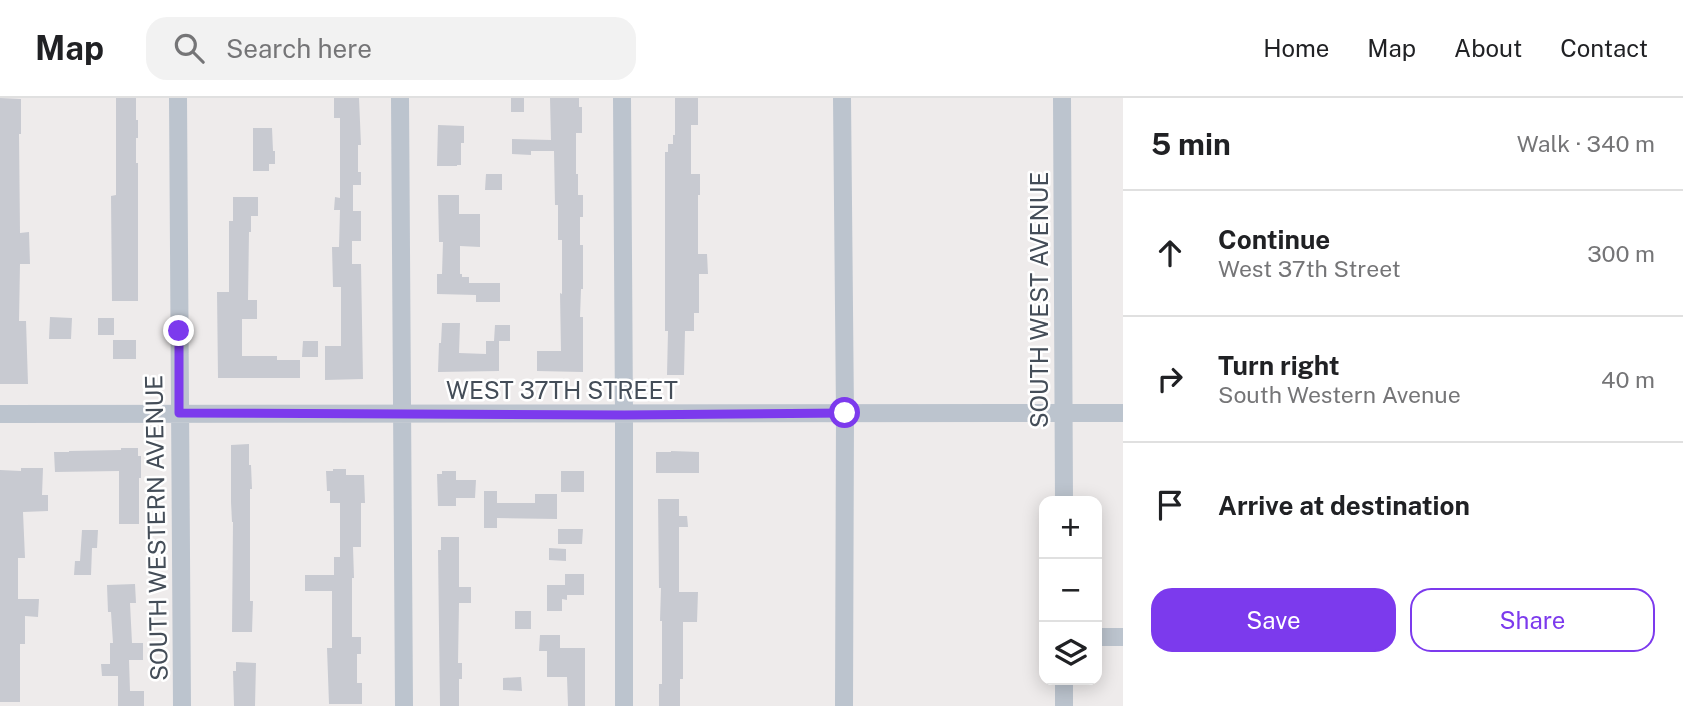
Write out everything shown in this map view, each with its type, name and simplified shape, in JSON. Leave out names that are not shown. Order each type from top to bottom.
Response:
[{"type":"street","name":"SOUTH WESTERN AVENUE","points":[[178,98],[182,706]]},
{"type":"street","points":[[400,98],[404,706]]},
{"type":"street","points":[[622,98],[624,706]]},
{"type":"street","points":[[842,98],[844,706]]},
{"type":"street","name":"SOUTH WEST AVENUE","points":[[1062,98],[1064,496]]},
{"type":"street","name":"WEST 37TH STREET","points":[[0,414],[1123,414]]},
{"type":"street","points":[[1102,637],[1123,637]]},
{"type":"street","points":[[1064,685],[1064,706]]},
{"type":"building","points":[[0,98],[21,99],[20,233],[29,232],[30,264],[20,264],[19,321],[26,321],[28,384],[0,384]]},
{"type":"building","points":[[116,98],[136,98],[138,301],[112,301],[111,196],[116,195]]},
{"type":"building","points":[[334,98],[359,98],[361,145],[358,145],[358,172],[361,172],[361,185],[353,185],[353,211],[361,211],[361,241],[352,241],[352,264],[361,264],[363,379],[325,380],[325,346],[341,346],[341,287],[333,287],[332,247],[339,247],[340,210],[334,210],[335,197],[340,198],[340,118],[334,118]]},
{"type":"building","points":[[511,98],[524,98],[524,112],[511,112]]},
{"type":"building","points":[[550,98],[579,98],[579,107],[582,107],[582,133],[576,133],[576,174],[578,195],[583,195],[583,217],[580,217],[583,289],[580,317],[583,317],[583,372],[537,371],[537,351],[561,351],[562,240],[558,240],[554,151],[531,151],[531,155],[512,154],[512,139],[551,140]]},
{"type":"building","points":[[675,98],[698,98],[698,125],[691,125],[691,174],[700,174],[698,254],[707,254],[708,274],[699,274],[699,313],[694,313],[694,331],[685,331],[684,375],[667,375],[668,331],[665,331],[665,152],[668,152],[668,144],[673,144],[675,135]]},
{"type":"building","points":[[438,125],[464,126],[461,165],[437,166]]},
{"type":"building","points":[[253,128],[272,128],[275,164],[269,164],[269,171],[253,171]]},
{"type":"building","points":[[486,174],[502,174],[502,190],[485,190]]},
{"type":"building","points":[[438,195],[459,195],[459,214],[480,214],[480,247],[460,246],[460,274],[462,277],[469,277],[469,283],[500,283],[500,302],[476,302],[476,295],[437,294],[437,274],[442,274],[443,242],[439,242]]},
{"type":"building","points":[[233,197],[258,197],[258,216],[251,216],[249,232],[248,300],[257,300],[257,319],[242,319],[242,356],[277,356],[277,360],[300,360],[300,378],[218,378],[217,292],[229,292],[229,221],[233,221]]},
{"type":"building","points":[[50,317],[72,318],[71,339],[49,339]]},
{"type":"building","points":[[98,318],[114,318],[114,335],[98,335]]},
{"type":"building","points":[[442,323],[460,323],[459,353],[486,354],[486,341],[494,341],[495,325],[510,325],[510,341],[499,341],[499,371],[438,372]]},
{"type":"building","points":[[113,340],[136,340],[136,359],[113,359]]},
{"type":"building","points":[[303,341],[318,341],[318,357],[302,357]]},
{"type":"building","points":[[249,444],[252,489],[252,632],[232,632],[231,445]]},
{"type":"building","points":[[138,448],[138,456],[141,456],[139,524],[119,524],[119,471],[55,472],[54,452]]},
{"type":"building","points":[[656,452],[699,452],[699,473],[656,473]]},
{"type":"building","points":[[21,468],[43,468],[42,495],[48,495],[48,511],[23,512],[25,558],[18,558],[18,599],[39,599],[38,617],[25,616],[25,644],[20,644],[20,702],[0,702],[0,470],[21,471]]},
{"type":"building","points":[[346,469],[346,475],[364,475],[365,503],[361,503],[361,547],[353,547],[352,578],[352,637],[361,637],[361,654],[357,654],[357,683],[362,683],[362,704],[329,704],[327,648],[332,648],[332,591],[305,591],[305,575],[334,575],[334,557],[340,557],[340,503],[330,503],[330,491],[327,491],[326,471]]},
{"type":"building","points":[[442,471],[456,471],[456,480],[476,480],[475,498],[456,498],[456,506],[438,506],[437,474],[442,474]]},
{"type":"building","points":[[561,471],[584,471],[584,492],[561,492]]},
{"type":"building","points":[[484,491],[497,491],[497,503],[535,503],[535,494],[557,494],[557,519],[497,518],[497,528],[484,528]]},
{"type":"building","points":[[658,499],[679,499],[679,516],[687,516],[688,527],[679,527],[679,592],[698,592],[697,622],[683,622],[680,706],[659,706],[659,684],[662,684],[662,621]]},
{"type":"building","points":[[558,529],[583,529],[582,544],[558,544]]},
{"type":"building","points":[[82,530],[98,530],[97,548],[92,548],[91,575],[74,575],[75,561],[80,561]]},
{"type":"building","points":[[441,537],[459,537],[459,587],[471,587],[471,603],[459,603],[458,663],[462,663],[462,679],[459,679],[459,706],[440,706],[438,550],[441,550]]},
{"type":"building","points":[[549,548],[566,549],[566,561],[549,560]]},
{"type":"building","points":[[565,574],[584,574],[584,595],[567,595],[567,600],[562,599],[562,611],[547,611],[547,585],[565,585]]},
{"type":"building","points":[[135,584],[136,603],[130,603],[132,643],[143,643],[143,660],[129,660],[130,691],[144,691],[144,706],[118,706],[118,676],[102,676],[101,664],[110,664],[110,643],[113,643],[107,585]]},
{"type":"building","points":[[515,611],[531,611],[531,629],[515,629]]},
{"type":"building","points":[[540,635],[560,635],[560,648],[585,648],[585,706],[568,706],[567,677],[547,677],[547,651],[539,651]]},
{"type":"building","points":[[236,662],[256,663],[255,706],[234,706],[233,671],[236,671]]},
{"type":"building","points":[[521,677],[522,691],[503,690],[503,678]]},
{"type":"route","points":[[179,331],[179,413],[845,413]]}]
